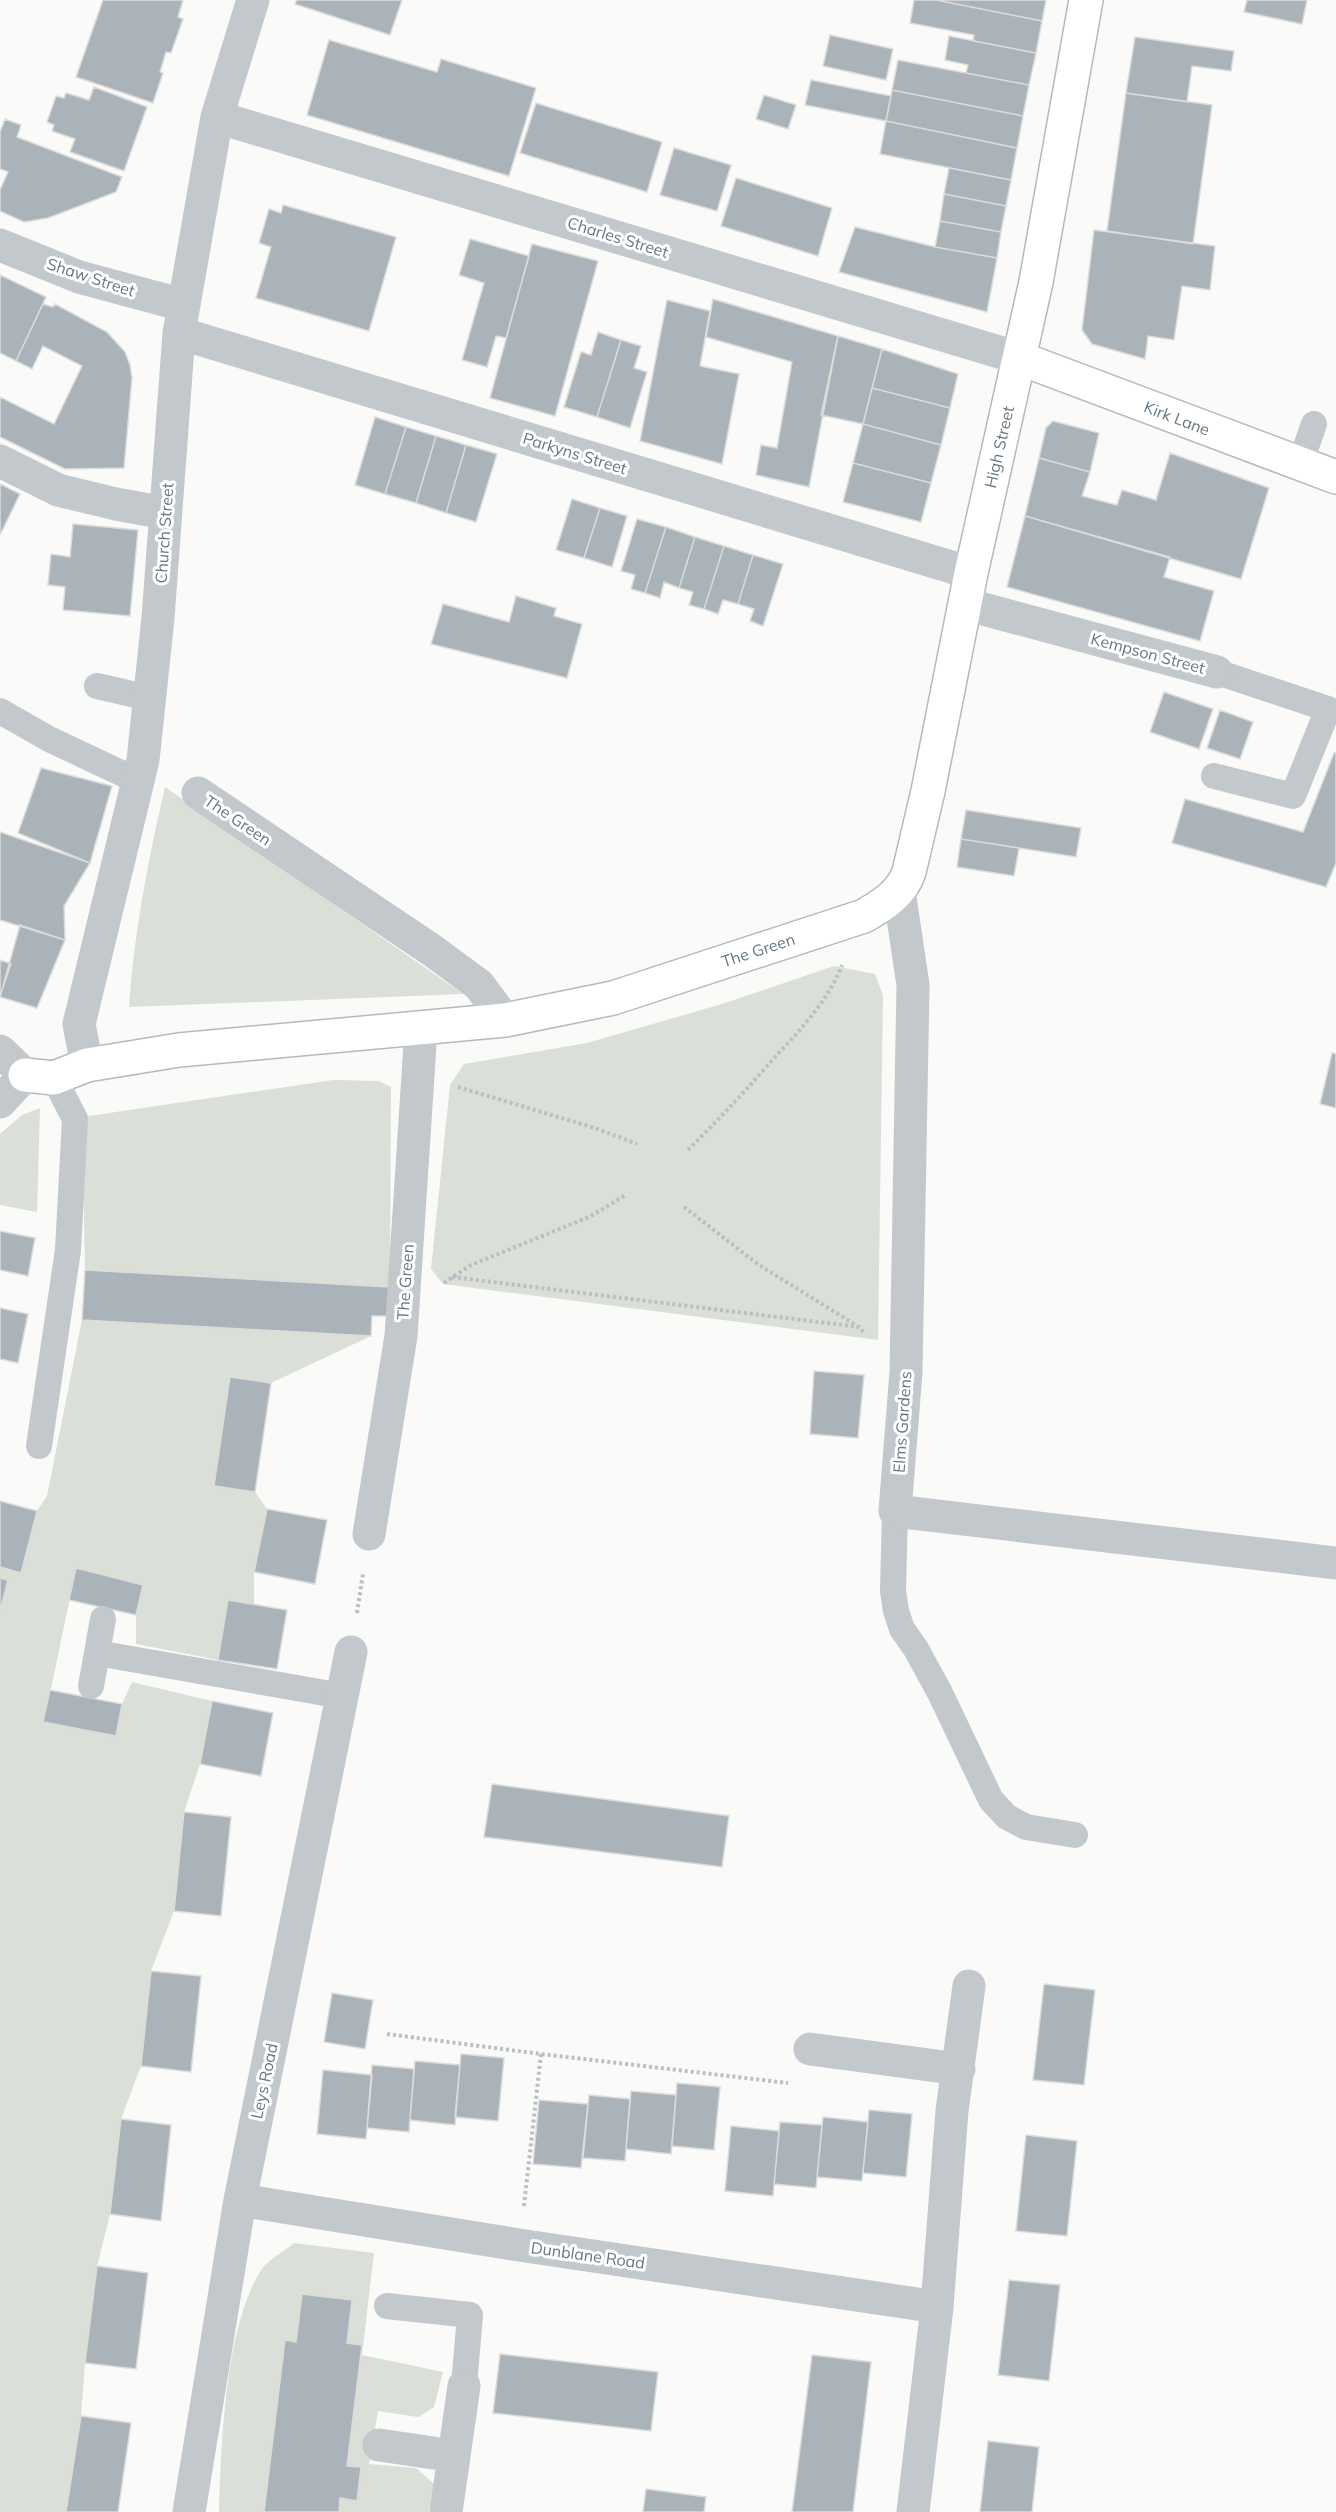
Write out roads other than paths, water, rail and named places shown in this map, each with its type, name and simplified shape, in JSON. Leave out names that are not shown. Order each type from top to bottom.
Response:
[{"type":"street","name":"Church Street","points":[[87,1065],[79,1024],[138,781],[149,698],[158,618],[181,319],[217,117],[253,0]]},
{"type":"street","name":"High Street","points":[[899,891],[906,882],[909,872],[928,790],[968,589],[1036,282],[1086,0]]},
{"type":"street","name":"Charles Street","points":[[217,117],[1019,358]]},
{"type":"street","name":"Shaw Street","points":[[0,245],[181,319]]},
{"type":"street","name":"Parkyns Street","points":[[181,319],[968,589]]},
{"type":"street","name":"Kirk Lane","points":[[1019,358],[1336,477]]},
{"type":"street","points":[[0,461],[58,490],[165,513]]},
{"type":"street","name":"Kempson Street","points":[[968,589],[1216,672]]},
{"type":"street","name":"The Green","points":[[198,793],[479,985],[505,1020]]},
{"type":"street","name":"The Green","points":[[39,1076],[87,1065],[179,1050],[505,1020],[613,998],[858,918],[882,906],[899,891]]},
{"type":"street","name":"Elms Gardens","points":[[895,1511],[906,1372],[913,985],[899,891]]},
{"type":"street","name":"The Green","points":[[369,1534],[402,1314],[421,1029]]},
{"type":"street","points":[[0,1051],[39,1076],[0,1102]]},
{"type":"street","points":[[895,1511],[1336,1563]]},
{"type":"street","name":"Leys Road","points":[[189,2512],[240,2200],[351,1652]]},
{"type":"street","points":[[913,2512],[937,2307],[952,2111],[969,1986]]},
{"type":"street","points":[[810,2049],[959,2069]]},
{"type":"street","name":"Dunblane Road","points":[[240,2200],[519,2245],[937,2307]]},
{"type":"street","points":[[446,2512],[464,2386]]},
{"type":"street","points":[[379,2445],[454,2456]]},
{"type":"lane","points":[[1300,464],[1314,424]]},
{"type":"lane","name":"Kempson Street","points":[[1214,776],[1293,796],[1328,709],[1216,672]]},
{"type":"lane","points":[[97,686],[149,698]]},
{"type":"lane","points":[[0,711],[49,739],[138,781]]},
{"type":"lane","points":[[39,1076],[75,1119],[68,1250],[39,1446]]},
{"type":"lane","points":[[895,1511],[893,1592],[896,1611],[902,1629],[916,1649],[940,1693],[991,1800],[1007,1817],[1026,1827],[1075,1835]]},
{"type":"lane","points":[[91,1686],[104,1618]]},
{"type":"lane","points":[[97,1653],[342,1696]]},
{"type":"lane","points":[[387,2306],[470,2315],[464,2386]]}]
